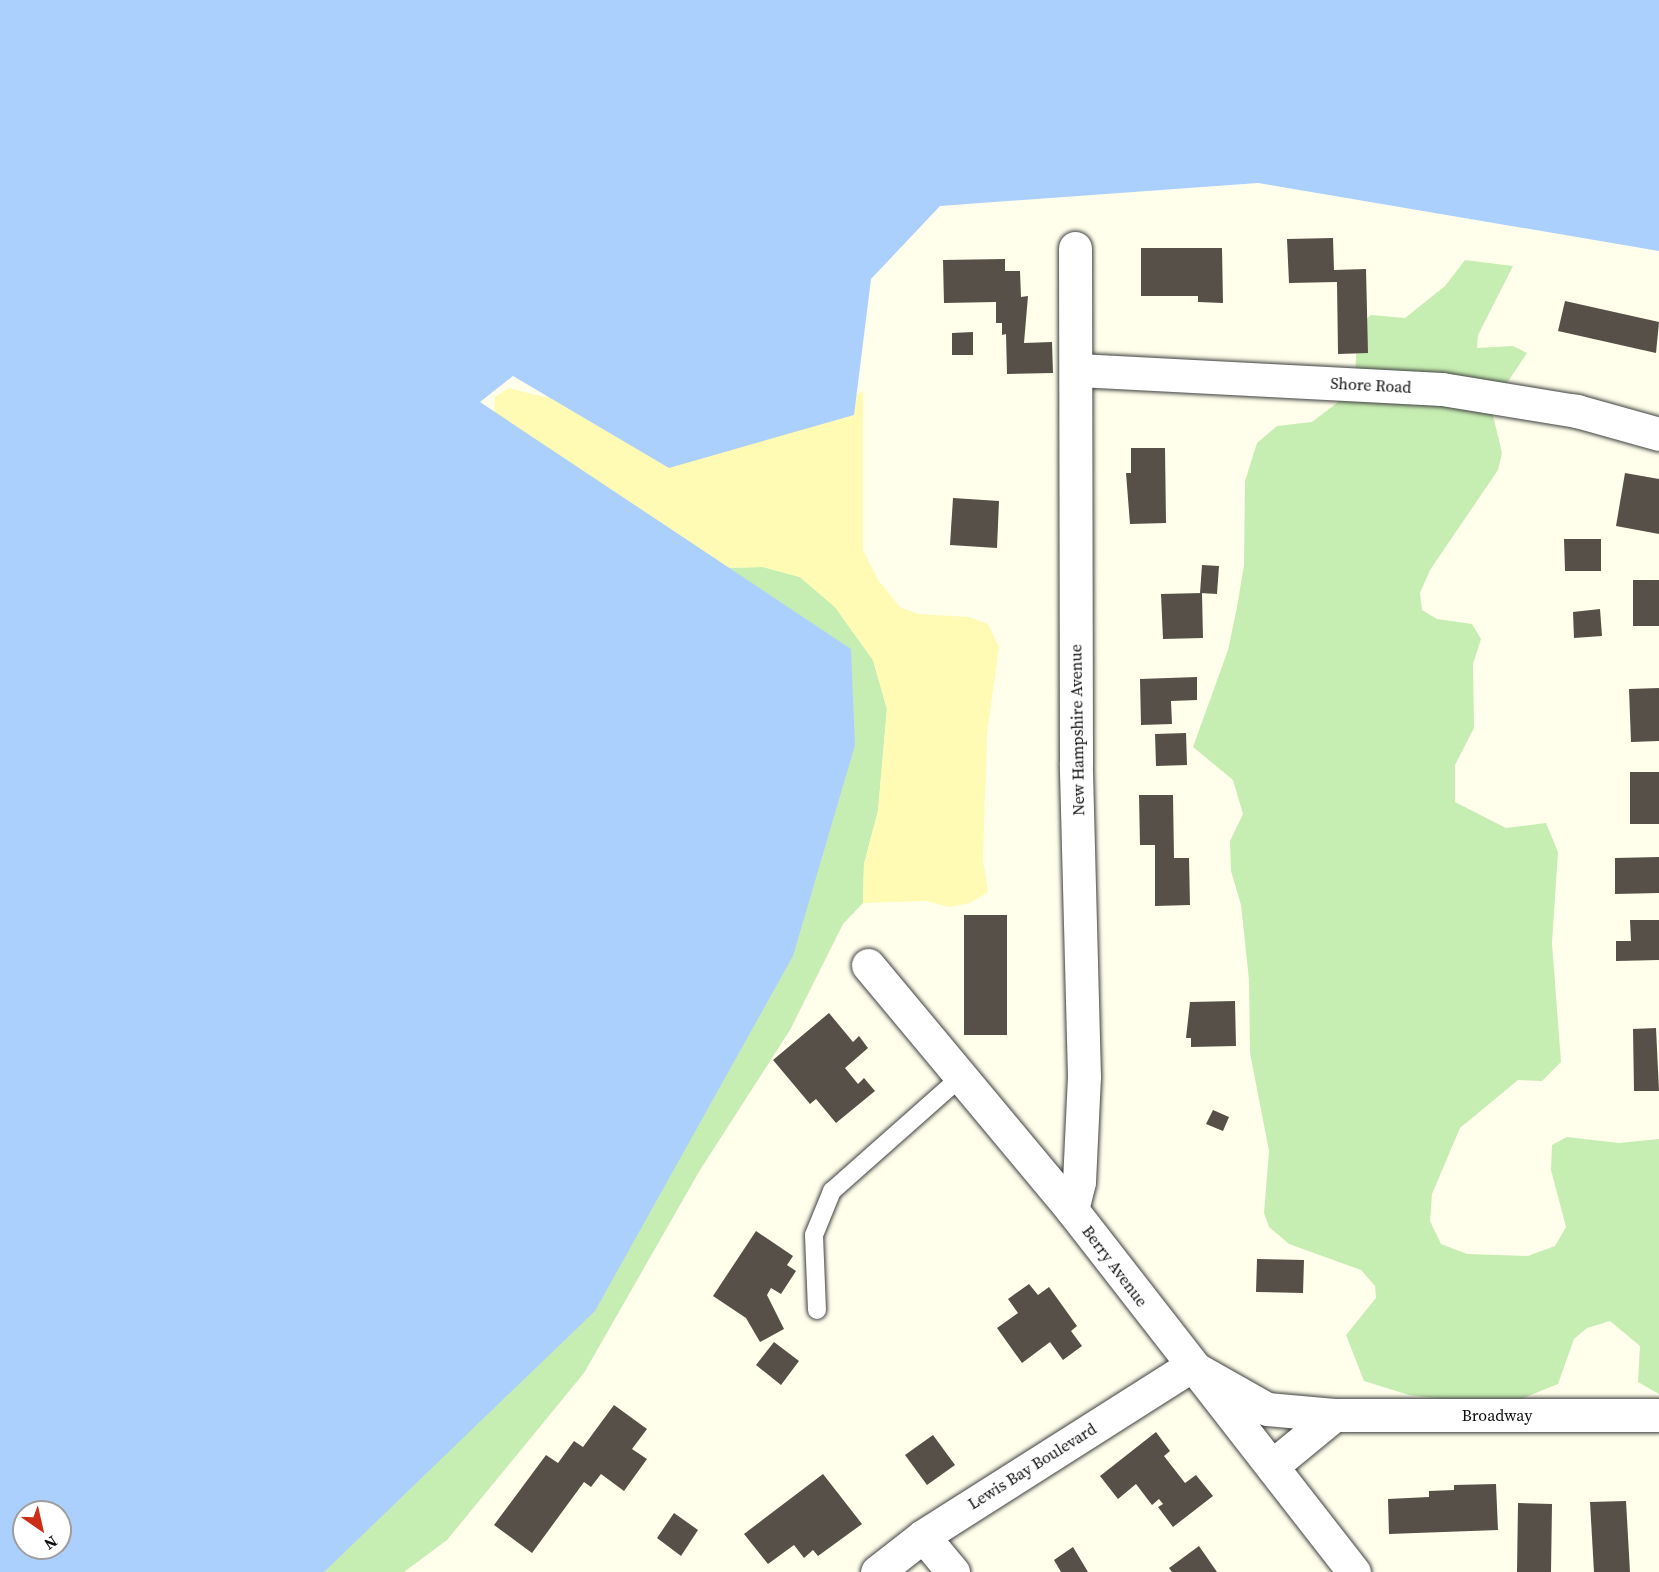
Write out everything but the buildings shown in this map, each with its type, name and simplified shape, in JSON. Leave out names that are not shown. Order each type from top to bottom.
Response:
[{"type":"street","name":"New Hampshire Avenue","points":[[1072,1210],[1079,1182],[1084,1077],[1076,752],[1078,370],[1075,248]]},
{"type":"street","name":"Shore Road","points":[[1078,370],[1442,389],[1577,411],[1659,435]]},
{"type":"street","name":"Berry Avenue","points":[[868,965],[1072,1210],[1191,1366],[1354,1572]]},
{"type":"street","name":"Broadway","points":[[1191,1366],[1267,1409],[1334,1415],[1659,1415]]},
{"type":"street","name":"Lewis Bay Boulevard","points":[[877,1572],[923,1536],[1191,1366]]},
{"type":"street","points":[[1272,1466],[1334,1415]]},
{"type":"street","points":[[923,1536],[953,1572]]},
{"type":"lane","points":[[817,1310],[814,1235],[832,1191],[961,1077]]},
{"type":"green space","points":[[1465,260],[1513,266],[1478,335],[1477,348],[1513,346],[1527,353],[1491,407],[1502,453],[1498,470],[1430,570],[1420,593],[1422,610],[1437,619],[1472,624],[1481,639],[1473,664],[1474,728],[1455,765],[1455,802],[1506,828],[1546,823],[1558,852],[1552,943],[1561,1062],[1542,1081],[1518,1080],[1460,1128],[1432,1194],[1430,1221],[1441,1244],[1467,1254],[1528,1256],[1555,1246],[1566,1227],[1551,1170],[1552,1145],[1567,1137],[1619,1143],[1659,1139],[1659,1394],[1638,1382],[1640,1346],[1610,1321],[1587,1328],[1574,1339],[1558,1384],[1521,1399],[1468,1402],[1409,1395],[1364,1381],[1346,1335],[1376,1298],[1375,1286],[1361,1270],[1289,1244],[1269,1227],[1264,1213],[1269,1151],[1250,1053],[1249,980],[1241,905],[1231,871],[1230,841],[1243,814],[1233,780],[1193,747],[1228,650],[1237,607],[1244,565],[1245,481],[1257,443],[1277,426],[1312,422],[1337,403],[1355,375],[1358,327],[1371,315],[1405,318],[1445,286]]},
{"type":"green space","points":[[763,567],[800,577],[835,607],[873,660],[887,709],[878,811],[864,864],[863,903],[843,924],[790,1030],[700,1170],[584,1373],[447,1540],[404,1572],[91,1572],[717,568]]},
{"type":"sand","points":[[509,388],[544,397],[830,409],[863,391],[863,550],[878,580],[900,607],[918,614],[969,617],[988,624],[999,647],[987,734],[983,860],[988,892],[970,903],[949,907],[927,901],[863,903],[864,864],[878,811],[887,709],[873,660],[835,607],[800,577],[763,567],[717,568],[494,414],[495,397]]},
{"type":"water","points":[[0,0],[1659,0],[1659,251],[1258,183],[940,206],[871,279],[854,415],[669,468],[513,376],[480,402],[851,649],[855,745],[793,956],[595,1311],[324,1572],[0,1572]]}]
